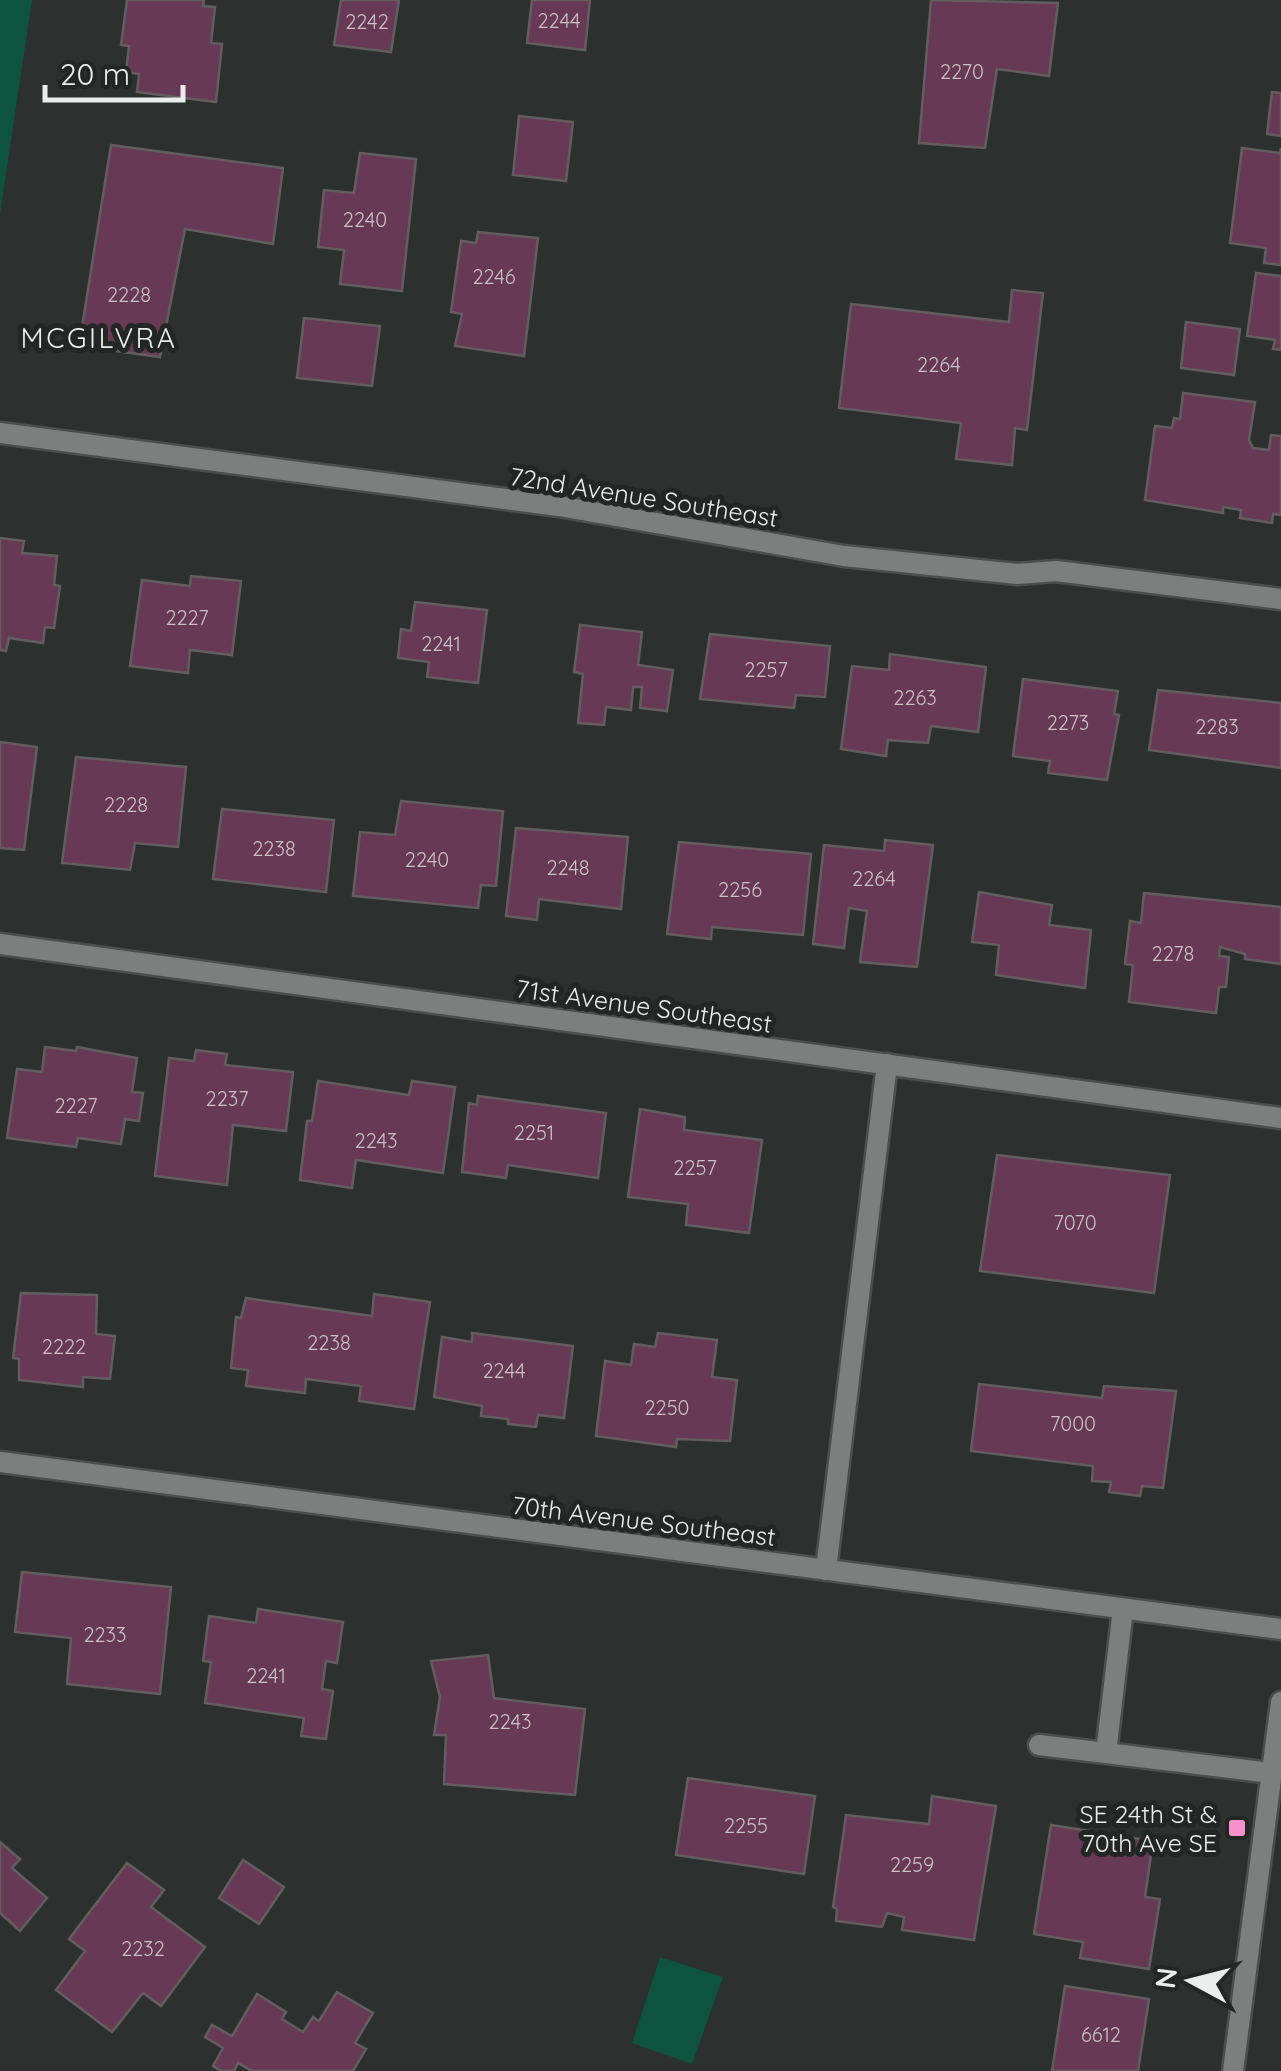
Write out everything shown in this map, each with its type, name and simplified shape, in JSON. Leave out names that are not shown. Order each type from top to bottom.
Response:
[{"type":"street","name":"72nd Avenue Southeast","points":[[0,433],[559,506],[844,556],[1018,574],[1056,572],[1281,599]]},
{"type":"street","name":"71st Avenue Southeast","points":[[0,944],[1281,1118]]},
{"type":"street","points":[[826,1570],[887,1064]]},
{"type":"street","name":"70th Avenue Southeast","points":[[0,1462],[1281,1629]]},
{"type":"street","points":[[1106,1753],[1123,1609]]},
{"type":"street","points":[[1233,2071],[1281,1702]]},
{"type":"street","points":[[1039,1745],[1272,1773]]},
{"type":"green space","points":[[0,0],[32,0],[0,214]]},
{"type":"green space","points":[[660,1957],[723,1977],[692,2064],[632,2043]]},
{"type":"building","points":[[127,0],[204,0],[203,6],[215,7],[211,43],[222,44],[216,102],[137,92],[139,74],[126,72],[129,46],[121,45]]},
{"type":"building","points":[[341,0],[399,0],[391,52],[334,45]]},
{"type":"building","points":[[532,0],[590,0],[585,50],[527,43]]},
{"type":"building","points":[[931,0],[1058,3],[1049,76],[997,69],[985,148],[919,143]]},
{"type":"building","points":[[1272,92],[1281,93],[1281,136],[1267,134]]},
{"type":"building","points":[[519,116],[573,122],[566,181],[513,175]]},
{"type":"building","points":[[111,145],[283,168],[273,244],[185,229],[160,357],[79,346]]},
{"type":"building","points":[[1242,148],[1280,153],[1281,148],[1281,265],[1264,263],[1266,248],[1230,243]]},
{"type":"building","points":[[360,153],[416,159],[402,291],[340,284],[344,250],[318,247],[324,190],[354,193]]},
{"type":"building","points":[[478,232],[538,238],[524,356],[455,346],[462,314],[451,312],[461,241],[476,243]]},
{"type":"building","points":[[1256,273],[1281,276],[1281,350],[1273,349],[1275,340],[1247,336]]},
{"type":"building","points":[[1012,290],[1043,293],[1027,430],[1015,428],[1012,465],[956,459],[961,423],[839,408],[851,304],[1009,322]]},
{"type":"building","points":[[304,318],[380,326],[372,386],[297,378]]},
{"type":"building","points":[[1186,322],[1240,329],[1234,375],[1181,368]]},
{"type":"building","points":[[1183,393],[1255,402],[1249,440],[1253,448],[1269,450],[1271,435],[1281,436],[1281,515],[1273,514],[1272,523],[1240,518],[1241,510],[1223,507],[1223,513],[1145,500],[1155,426],[1172,428],[1174,418],[1180,419]]},
{"type":"building","points":[[0,538],[24,541],[22,553],[57,556],[54,585],[60,586],[54,628],[45,627],[43,643],[9,638],[6,651],[0,650]]},
{"type":"building","points":[[191,576],[241,581],[232,655],[190,650],[188,673],[130,666],[142,580],[190,586]]},
{"type":"building","points":[[415,602],[487,610],[478,683],[427,677],[429,662],[398,658],[401,629],[411,631]]},
{"type":"building","points":[[580,625],[642,632],[638,665],[673,670],[667,711],[640,708],[642,687],[633,687],[631,710],[606,707],[604,725],[578,723],[583,674],[574,672]]},
{"type":"building","points":[[710,634],[830,646],[825,697],[796,695],[794,708],[700,699]]},
{"type":"building","points":[[890,654],[986,667],[978,732],[931,726],[928,743],[888,740],[886,756],[841,749],[852,666],[889,670]]},
{"type":"building","points":[[1023,679],[1118,691],[1114,714],[1119,715],[1107,780],[1048,773],[1050,761],[1013,756]]},
{"type":"building","points":[[1158,690],[1281,703],[1281,768],[1149,750]]},
{"type":"building","points":[[0,742],[37,747],[24,850],[0,848]]},
{"type":"building","points":[[76,757],[186,767],[178,847],[135,843],[130,870],[62,863]]},
{"type":"building","points":[[401,801],[503,811],[496,886],[481,885],[478,908],[353,896],[360,832],[395,835]]},
{"type":"building","points":[[222,809],[334,820],[326,892],[213,879]]},
{"type":"building","points":[[516,828],[628,837],[621,909],[539,899],[537,920],[506,916]]},
{"type":"building","points":[[885,840],[933,845],[917,967],[860,962],[867,911],[849,908],[844,948],[813,944],[824,845],[884,851]]},
{"type":"building","points":[[679,842],[811,854],[803,935],[712,927],[711,939],[667,934]]},
{"type":"building","points":[[979,892],[1052,905],[1049,925],[1091,930],[1085,988],[996,975],[999,945],[972,942]]},
{"type":"building","points":[[1144,893],[1281,907],[1281,964],[1245,959],[1245,954],[1220,947],[1219,956],[1229,957],[1226,987],[1219,987],[1216,1013],[1129,1002],[1133,965],[1125,964],[1130,921],[1141,923]]},
{"type":"building","points":[[45,1047],[76,1051],[77,1047],[137,1058],[132,1092],[143,1093],[139,1121],[125,1119],[121,1144],[78,1138],[76,1147],[7,1138],[17,1069],[42,1072]]},
{"type":"building","points":[[196,1050],[227,1054],[225,1065],[293,1072],[286,1131],[233,1125],[227,1185],[155,1176],[169,1058],[194,1061]]},
{"type":"building","points":[[318,1081],[409,1095],[412,1081],[455,1087],[443,1173],[356,1160],[352,1188],[300,1180],[307,1121],[312,1121]]},
{"type":"building","points":[[478,1096],[606,1113],[598,1178],[508,1165],[506,1178],[462,1172],[469,1103],[477,1105]]},
{"type":"building","points":[[640,1109],[685,1117],[684,1130],[762,1140],[749,1233],[686,1225],[688,1204],[628,1197]]},
{"type":"building","points":[[997,1155],[1170,1175],[1154,1293],[980,1271]]},
{"type":"building","points":[[21,1293],[97,1295],[96,1334],[115,1336],[110,1379],[83,1377],[83,1387],[19,1380],[19,1359],[13,1358]]},
{"type":"building","points":[[374,1294],[430,1302],[414,1409],[359,1401],[361,1386],[306,1379],[305,1393],[246,1386],[248,1370],[231,1368],[236,1317],[241,1318],[246,1298],[372,1316]]},
{"type":"building","points":[[472,1333],[573,1346],[564,1418],[538,1415],[536,1427],[508,1424],[508,1419],[481,1416],[482,1406],[434,1397],[442,1337],[472,1342]]},
{"type":"building","points":[[658,1333],[717,1340],[712,1377],[737,1380],[730,1441],[677,1439],[676,1447],[596,1436],[605,1361],[631,1365],[634,1344],[655,1347]]},
{"type":"building","points":[[979,1384],[1102,1398],[1104,1386],[1176,1391],[1163,1488],[1142,1486],[1140,1496],[1109,1492],[1111,1482],[1092,1481],[1093,1466],[971,1451]]},
{"type":"building","points":[[22,1572],[171,1587],[160,1694],[67,1684],[71,1638],[15,1632]]},
{"type":"building","points":[[258,1609],[343,1622],[337,1663],[326,1661],[322,1689],[333,1691],[326,1739],[301,1736],[304,1718],[205,1703],[211,1662],[203,1661],[209,1616],[256,1623]]},
{"type":"building","points":[[488,1655],[494,1698],[585,1709],[575,1795],[444,1784],[446,1735],[434,1735],[440,1697],[431,1661]]},
{"type":"building","points":[[688,1778],[815,1796],[804,1874],[676,1855]]},
{"type":"building","points":[[932,1796],[996,1806],[974,1940],[902,1930],[904,1917],[887,1913],[882,1927],[836,1921],[837,1909],[833,1907],[846,1815],[929,1824]]},
{"type":"building","points":[[1051,1825],[1153,1841],[1145,1897],[1160,1899],[1149,1969],[1080,1958],[1083,1942],[1034,1934]]},
{"type":"building","points":[[0,1842],[20,1859],[12,1868],[47,1898],[20,1931],[0,1913]]},
{"type":"building","points":[[243,1860],[284,1887],[259,1924],[219,1898]]},
{"type":"building","points":[[127,1863],[164,1890],[151,1907],[205,1947],[161,2006],[143,1993],[112,2032],[56,1990],[85,1951],[69,1939]]},
{"type":"building","points":[[1065,1986],[1149,1999],[1138,2071],[1052,2071]]},
{"type":"building","points":[[337,1992],[373,2013],[355,2043],[366,2049],[353,2071],[252,2071],[238,2063],[234,2071],[221,2071],[213,2066],[223,2048],[205,2037],[212,2025],[232,2036],[257,1994],[286,2012],[282,2019],[303,2032],[313,2017],[319,2021]]},
{"type":"place","name":"SE 24th St & 70th Ave SE","points":[[1237,1828]]},
{"type":"district","name":"MCGILVRA","points":[[99,338]]}]
